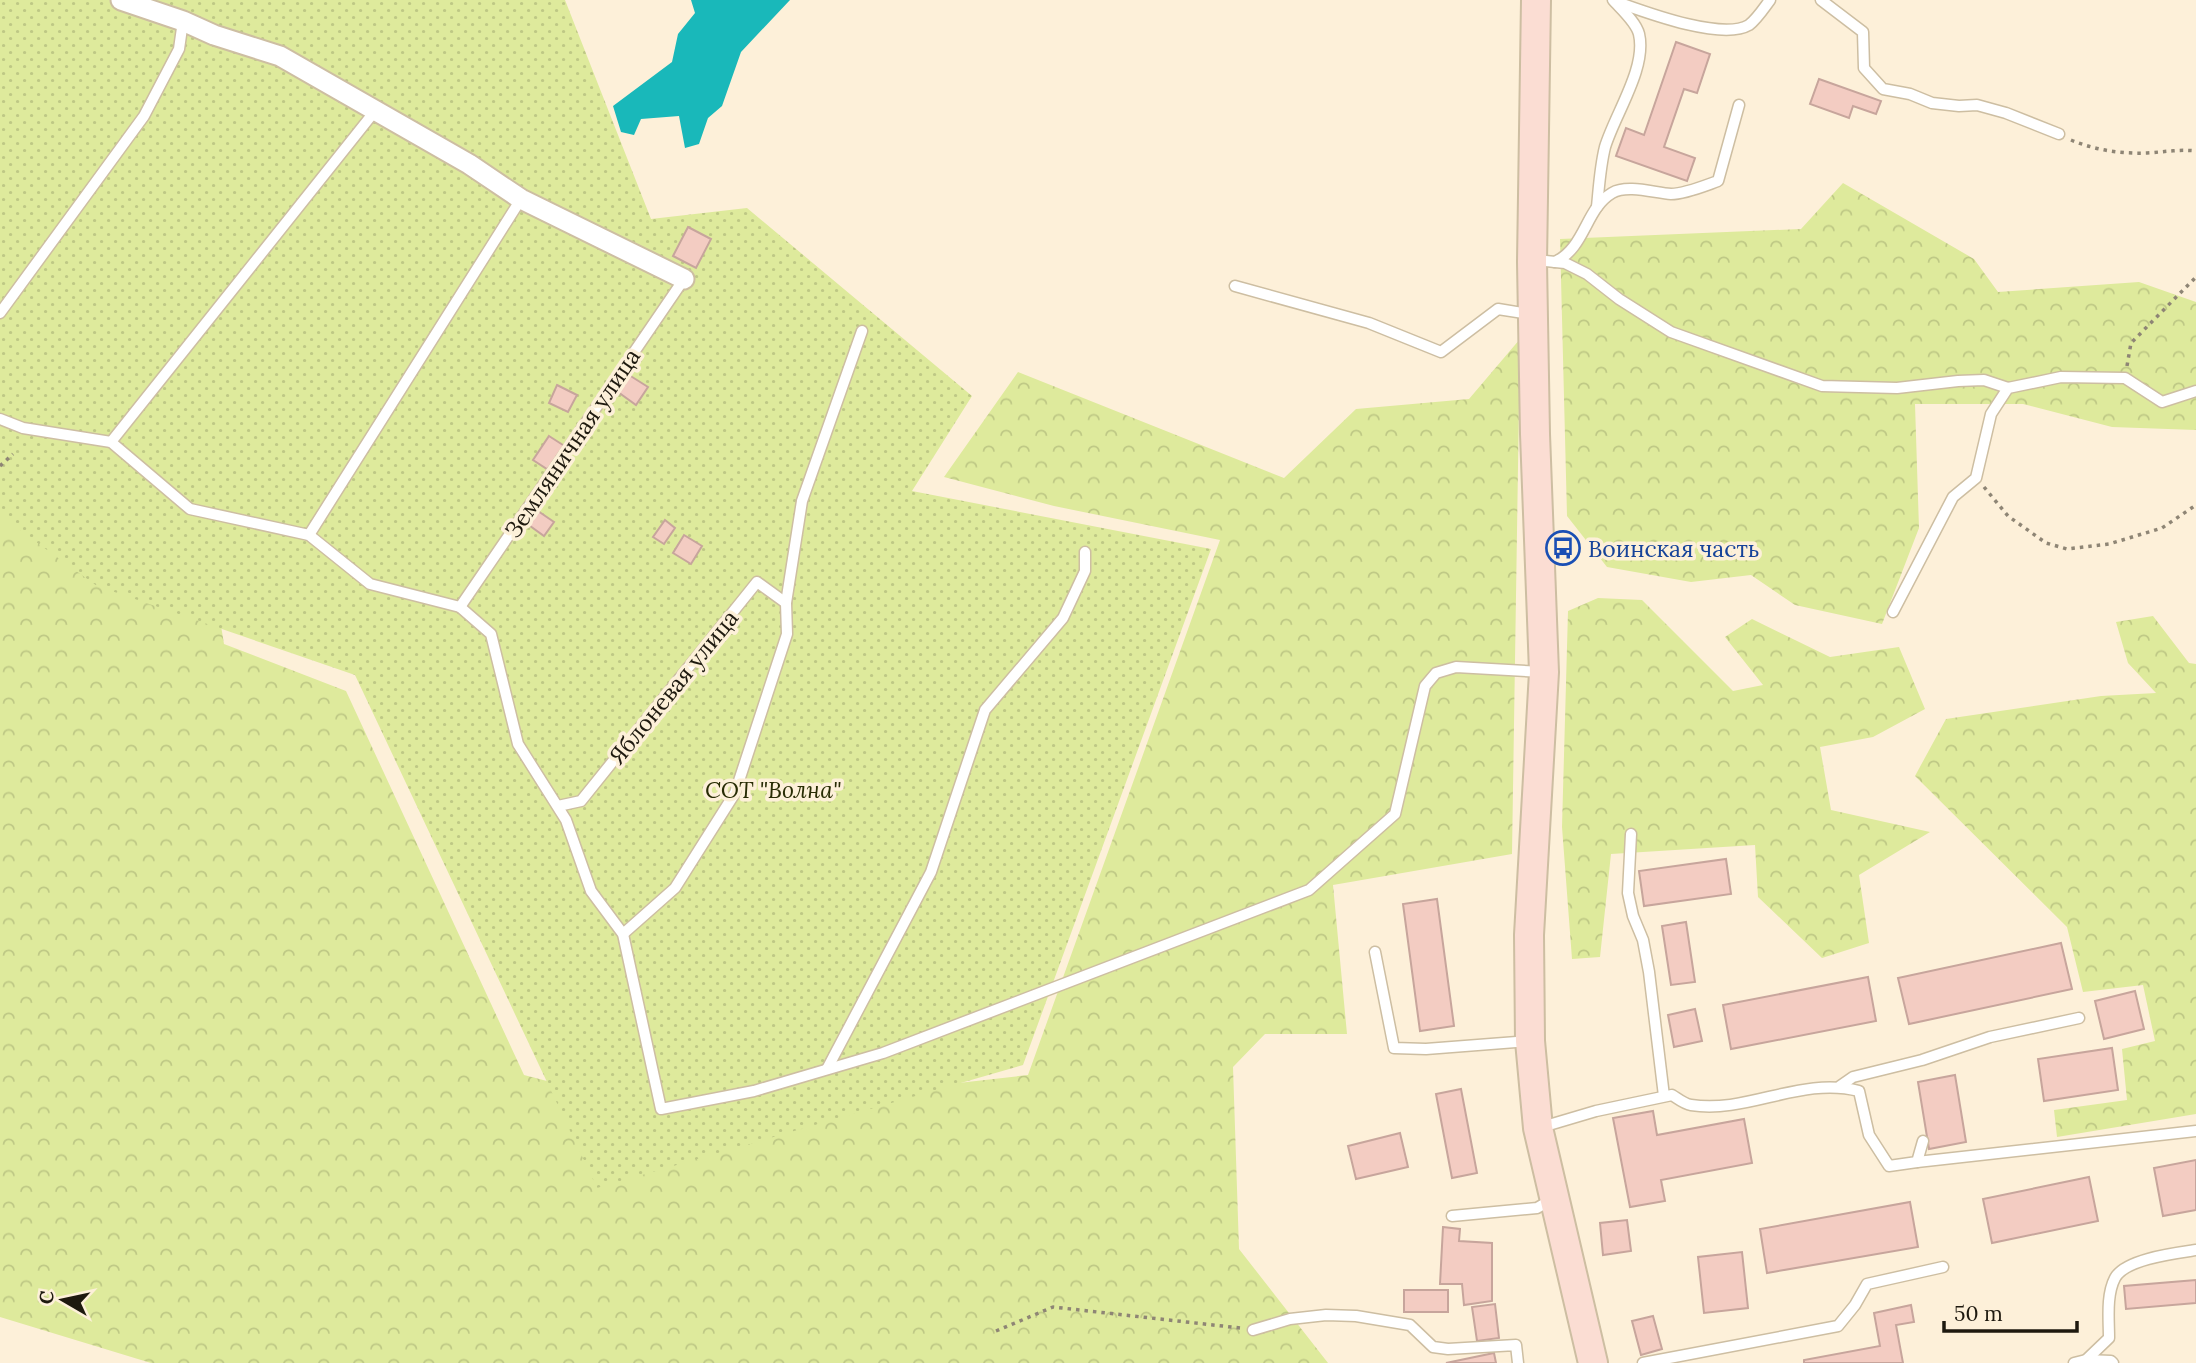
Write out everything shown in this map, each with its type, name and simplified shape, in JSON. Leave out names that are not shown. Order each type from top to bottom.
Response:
[{"type":"street","points":[[121,0],[279,56],[469,164],[521,199],[684,279]]},
{"type":"street","points":[[1536,0],[1543,262],[1533,314],[1544,673],[1529,935],[1530,1041],[1538,1128],[1589,1361]]},
{"type":"lane","points":[[1597,207],[1601,163],[1606,144],[1642,50],[1639,30],[1613,0]]},
{"type":"lane","points":[[1613,0],[1671,22],[1728,30],[1748,25],[1770,0]]},
{"type":"lane","points":[[1821,0],[1863,32],[1864,68],[1884,89],[1910,94],[1931,103],[1977,105],[1997,110],[2059,134]]},
{"type":"lane","points":[[0,313],[144,116],[179,49],[183,21]]},
{"type":"lane","points":[[1543,262],[1567,256],[1597,207],[1613,191],[1644,189],[1673,194],[1718,181],[1739,105]]},
{"type":"lane","points":[[111,442],[375,111]]},
{"type":"lane","points":[[309,535],[521,199]]},
{"type":"lane","points":[[1543,262],[1565,263],[1587,274],[1619,299],[1671,332],[1822,386],[1897,388],[1984,380],[2008,388],[2061,377],[2125,378],[2162,402],[2196,391]]},
{"type":"lane","name":"Земляничная улица","points":[[460,607],[684,279]]},
{"type":"lane","points":[[1235,286],[1369,323],[1441,352],[1498,309],[1533,314]]},
{"type":"lane","points":[[623,934],[675,888],[735,793],[787,634],[786,603],[803,501],[862,331]]},
{"type":"lane","points":[[1893,612],[1953,497],[1976,478],[1991,414],[2008,388]]},
{"type":"lane","points":[[0,419],[23,428],[111,442],[190,509],[309,535],[370,584],[460,607],[491,634],[518,744],[566,820],[591,891],[623,934],[661,1109],[754,1091],[883,1053],[1309,890],[1395,814],[1425,686],[1436,673],[1456,667],[1544,673]]},
{"type":"lane","points":[[827,1069],[931,872],[985,710],[1063,618],[1085,571],[1085,552]]},
{"type":"lane","name":"Яблоневая улица","points":[[558,806],[581,801],[757,582],[786,603]]},
{"type":"lane","points":[[1632,834],[1628,893],[1633,916],[1643,940],[1649,972],[1664,1096]]},
{"type":"lane","points":[[1375,952],[1394,1048],[1426,1049],[1530,1041]]},
{"type":"lane","points":[[1840,1086],[1853,1077],[1922,1060],[1990,1037],[2079,1018]]},
{"type":"lane","points":[[1538,1128],[1596,1111],[1664,1096],[1672,1095],[1688,1105],[1721,1105],[1811,1087],[1840,1086],[1859,1091],[1868,1135],[1889,1166],[2196,1131]]},
{"type":"lane","points":[[1917,1162],[1923,1141]]},
{"type":"lane","points":[[1452,1216],[1537,1208],[1554,1198]]},
{"type":"lane","points":[[2086,1360],[2109,1338],[2108,1310],[2114,1279],[2123,1267],[2169,1254],[2196,1250]]},
{"type":"lane","points":[[1643,1363],[1838,1326],[1856,1305],[1867,1284],[1944,1267]]},
{"type":"lane","points":[[1253,1330],[1290,1319],[1326,1315],[1356,1316],[1410,1325],[1433,1347],[1448,1349],[1516,1345],[1518,1363]]},
{"type":"lane","points":[[1710,1351],[1712,1363]]},
{"type":"lane","points":[[2074,1363],[2086,1360],[2113,1363]]},
{"type":"path","points":[[2059,134],[2093,149],[2146,153],[2179,149],[2196,151]]},
{"type":"path","points":[[2125,378],[2131,343],[2196,277]]},
{"type":"path","points":[[0,466],[13,454]]},
{"type":"path","points":[[1976,478],[2008,516],[2046,542],[2067,549],[2109,544],[2162,528],[2196,505]]},
{"type":"path","points":[[996,1331],[1054,1307],[1253,1330]]},
{"type":"green space","name":"СОТ \"Волна\"","points":[[0,0],[565,0],[651,219],[747,208],[972,396],[912,491],[1211,549],[1023,1065],[597,1188],[355,675],[97,586],[0,516]]},
{"type":"green space","points":[[1843,183],[1974,259],[1998,292],[2139,282],[2196,302],[2196,430],[2112,427],[2023,404],[1915,404],[1919,528],[1882,624],[1795,605],[1751,575],[1691,582],[1607,567],[1567,516],[1560,239],[1801,229]]},
{"type":"green space","points":[[1520,339],[1512,854],[1333,885],[1347,1034],[1265,1034],[1233,1067],[1239,1249],[1328,1363],[151,1363],[0,1317],[0,426],[212,571],[224,644],[346,691],[524,1075],[677,1115],[1028,1075],[1220,540],[1054,506],[944,477],[1018,372],[1284,478],[1356,409],[1469,399]]},
{"type":"green space","points":[[1598,598],[1642,600],[1733,691],[1763,685],[1725,637],[1752,619],[1830,657],[1899,647],[1925,709],[1873,737],[1820,747],[1831,810],[1930,832],[1859,875],[1869,943],[1822,958],[1758,897],[1755,845],[1611,854],[1600,957],[1572,959],[1562,827],[1568,611]]},
{"type":"green space","points":[[2153,616],[2189,663],[2196,664],[2196,1114],[2057,1137],[2054,1110],[2127,1100],[2122,1049],[2155,1041],[2143,985],[2083,992],[2067,927],[1915,776],[1946,719],[2101,696],[2156,693],[2128,663],[2116,622]]},
{"type":"water","points":[[691,0],[790,0],[741,52],[722,106],[708,118],[699,144],[685,148],[679,116],[641,119],[634,135],[621,132],[613,106],[672,62],[678,34],[695,13]]},
{"type":"building","points":[[1676,42],[1710,54],[1697,93],[1684,89],[1664,147],[1695,158],[1687,181],[1616,156],[1626,128],[1644,135]]},
{"type":"building","points":[[1819,79],[1881,101],[1876,114],[1853,106],[1849,118],[1810,104]]},
{"type":"building","points":[[688,227],[711,239],[696,268],[673,256]]},
{"type":"building","points":[[629,375],[648,387],[636,405],[618,392]]},
{"type":"building","points":[[557,385],[577,395],[568,412],[549,403]]},
{"type":"building","points":[[549,436],[566,447],[550,471],[533,460]]},
{"type":"building","points":[[535,509],[554,522],[544,536],[526,523]]},
{"type":"building","points":[[665,520],[675,528],[664,544],[653,537]]},
{"type":"building","points":[[684,535],[702,546],[691,564],[673,553]]},
{"type":"building","points":[[1726,859],[1731,894],[1644,906],[1639,871]]},
{"type":"building","points":[[1437,899],[1454,1026],[1420,1031],[1403,904]]},
{"type":"building","points":[[1686,922],[1695,982],[1671,985],[1662,926]]},
{"type":"building","points":[[2061,943],[2072,989],[1909,1024],[1898,978]]},
{"type":"building","points":[[1868,977],[1876,1021],[1731,1049],[1723,1005]]},
{"type":"building","points":[[2135,991],[2144,1029],[2104,1039],[2095,1001]]},
{"type":"building","points":[[1695,1009],[1702,1041],[1674,1047],[1668,1015]]},
{"type":"building","points":[[2112,1048],[2118,1090],[2044,1101],[2038,1059]]},
{"type":"building","points":[[1955,1075],[1966,1142],[1929,1149],[1918,1082]]},
{"type":"building","points":[[1461,1089],[1477,1173],[1452,1178],[1436,1094]]},
{"type":"building","points":[[1653,1111],[1657,1135],[1744,1119],[1752,1163],[1661,1180],[1665,1201],[1630,1207],[1613,1118]]},
{"type":"building","points":[[1400,1133],[1408,1167],[1356,1179],[1348,1146]]},
{"type":"building","points":[[2196,1160],[2196,1210],[2163,1216],[2154,1168]]},
{"type":"building","points":[[2089,1177],[2098,1221],[1992,1243],[1983,1199]]},
{"type":"building","points":[[1910,1202],[1918,1247],[1767,1273],[1760,1229]]},
{"type":"building","points":[[1627,1220],[1631,1251],[1603,1255],[1600,1223]]},
{"type":"building","points":[[1443,1227],[1460,1229],[1459,1241],[1492,1243],[1492,1301],[1464,1305],[1462,1284],[1440,1284]]},
{"type":"building","points":[[1742,1252],[1748,1308],[1704,1313],[1698,1257]]},
{"type":"building","points":[[2196,1280],[2196,1303],[2126,1309],[2124,1286]]},
{"type":"building","points":[[1404,1290],[1448,1290],[1448,1312],[1404,1312]]},
{"type":"building","points":[[1495,1304],[1499,1338],[1477,1341],[1472,1307]]},
{"type":"building","points":[[1911,1305],[1914,1322],[1896,1325],[1903,1363],[1804,1363],[1804,1360],[1880,1346],[1874,1313]]},
{"type":"building","points":[[1653,1316],[1662,1349],[1641,1355],[1632,1321]]},
{"type":"building","points":[[1494,1353],[1496,1363],[1446,1363]]},
{"type":"place","name":"Воинская часть","points":[[1563,548]]}]
